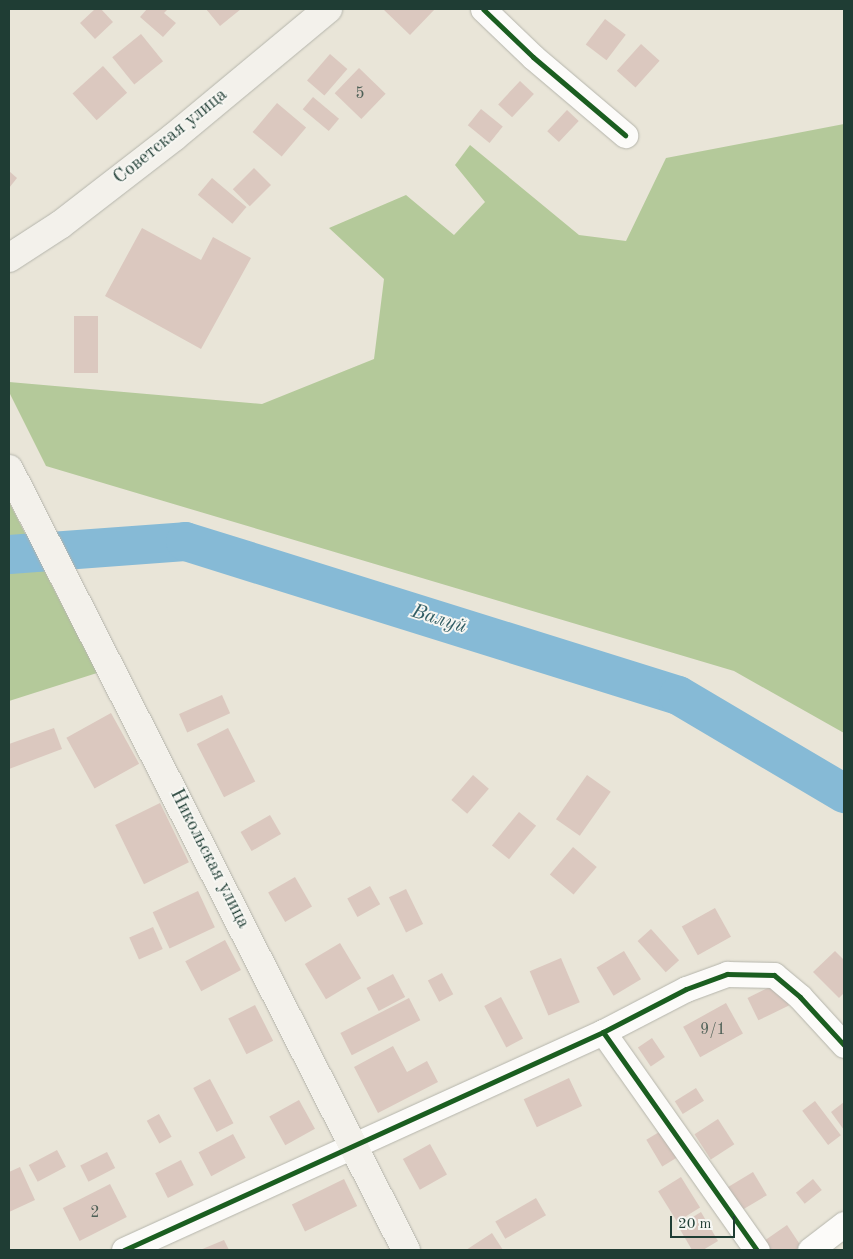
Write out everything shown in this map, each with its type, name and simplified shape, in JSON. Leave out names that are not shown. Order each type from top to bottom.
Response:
[{"type":"main road","name":"Советская улица","points":[[9,258],[60,225],[174,136],[328,9]]},
{"type":"main road","name":"Никольская улица","points":[[9,469],[91,626],[406,1250]]},
{"type":"street","points":[[484,9],[533,57],[625,134]]},
{"type":"street","points":[[124,1250],[352,1144],[603,1032],[686,990],[727,974],[747,972],[774,975],[800,997],[844,1044]]},
{"type":"street","points":[[603,1032],[757,1250]]},
{"type":"street","points":[[810,1250],[844,1224]]},
{"type":"green space","points":[[844,124],[844,733],[734,671],[46,466],[9,392],[9,382],[262,404],[374,359],[384,279],[329,228],[406,195],[454,235],[485,202],[455,165],[470,145],[579,235],[626,241],[666,158]]},
{"type":"green space","points":[[9,502],[97,673],[9,701]]},
{"type":"building","points":[[95,9],[101,9],[113,22],[95,39],[80,23]]},
{"type":"building","points":[[147,9],[168,9],[164,13],[176,23],[163,37],[140,17]]},
{"type":"building","points":[[206,9],[241,9],[220,26]]},
{"type":"building","points":[[383,9],[435,9],[410,35]]},
{"type":"building","points":[[605,19],[626,35],[607,60],[586,45]]},
{"type":"building","points":[[141,34],[163,61],[134,84],[112,57]]},
{"type":"building","points":[[641,44],[660,61],[635,87],[617,71]]},
{"type":"building","points":[[330,54],[347,69],[324,96],[307,80]]},
{"type":"building","points":[[103,66],[127,93],[97,120],[73,93]]},
{"type":"building","points":[[359,68],[386,94],[361,119],[335,93]]},
{"type":"building","points":[[520,81],[534,94],[512,117],[498,104]]},
{"type":"building","points":[[313,97],[339,119],[329,131],[303,109]]},
{"type":"building","points":[[277,103],[306,127],[282,157],[253,132]]},
{"type":"building","points":[[481,109],[503,127],[490,143],[468,125]]},
{"type":"building","points":[[567,110],[579,121],[559,142],[547,131]]},
{"type":"building","points":[[254,168],[271,185],[250,206],[233,189]]},
{"type":"building","points":[[9,171],[17,178],[9,188]]},
{"type":"building","points":[[212,178],[246,207],[232,224],[198,195]]},
{"type":"building","points":[[142,228],[201,260],[213,237],[251,258],[201,349],[105,296]]},
{"type":"building","points":[[74,316],[98,316],[98,373],[74,373]]},
{"type":"building","points":[[222,695],[230,713],[187,732],[179,714]]},
{"type":"building","points":[[111,713],[139,764],[95,788],[66,738]]},
{"type":"building","points":[[54,728],[62,749],[9,769],[9,744]]},
{"type":"building","points":[[228,728],[255,781],[224,797],[197,744]]},
{"type":"building","points":[[473,775],[489,789],[467,814],[451,800]]},
{"type":"building","points":[[587,775],[611,792],[580,836],[556,819]]},
{"type":"building","points":[[160,803],[189,862],[144,884],[115,825]]},
{"type":"building","points":[[519,812],[536,826],[509,859],[492,845]]},
{"type":"building","points":[[270,815],[281,834],[252,851],[241,832]]},
{"type":"building","points":[[573,847],[597,867],[574,895],[550,875]]},
{"type":"building","points":[[295,877],[312,906],[285,922],[268,892]]},
{"type":"building","points":[[370,886],[380,904],[357,917],[347,899]]},
{"type":"building","points":[[406,889],[423,924],[406,932],[389,897]]},
{"type":"building","points":[[198,891],[215,927],[170,948],[153,912]]},
{"type":"building","points":[[715,908],[731,937],[698,955],[682,926]]},
{"type":"building","points":[[153,927],[163,949],[139,960],[129,938]]},
{"type":"building","points":[[651,929],[679,960],[666,972],[638,941]]},
{"type":"building","points":[[225,940],[241,970],[201,991],[185,961]]},
{"type":"building","points":[[340,943],[361,978],[326,999],[305,964]]},
{"type":"building","points":[[624,951],[641,979],[614,996],[597,967]]},
{"type":"building","points":[[835,951],[844,960],[844,993],[839,998],[813,972]]},
{"type":"building","points":[[561,958],[580,1002],[548,1015],[530,971]]},
{"type":"building","points":[[442,973],[453,994],[439,1002],[428,981]]},
{"type":"building","points":[[393,974],[405,997],[379,1011],[367,988]]},
{"type":"building","points":[[778,983],[789,1005],[758,1020],[747,998]]},
{"type":"building","points":[[501,997],[523,1038],[506,1047],[484,1006]]},
{"type":"building","points":[[409,998],[420,1020],[352,1055],[340,1033]]},
{"type":"building","points":[[726,1003],[743,1034],[700,1057],[683,1027]]},
{"type":"building","points":[[255,1005],[273,1041],[246,1054],[228,1019]]},
{"type":"building","points":[[652,1038],[665,1057],[651,1067],[638,1048]]},
{"type":"building","points":[[393,1046],[407,1072],[427,1061],[438,1082],[378,1113],[354,1067]]},
{"type":"building","points":[[569,1078],[582,1106],[537,1127],[524,1099]]},
{"type":"building","points":[[210,1079],[233,1123],[217,1132],[193,1088]]},
{"type":"building","points":[[696,1088],[704,1101],[683,1114],[675,1101]]},
{"type":"building","points":[[299,1100],[315,1129],[285,1145],[269,1116]]},
{"type":"building","points":[[815,1101],[841,1135],[828,1145],[802,1111]]},
{"type":"building","points":[[844,1102],[844,1130],[831,1112]]},
{"type":"building","points":[[159,1114],[172,1137],[159,1144],[147,1121]]},
{"type":"building","points":[[718,1119],[734,1144],[711,1159],[695,1134]]},
{"type":"building","points":[[666,1128],[682,1155],[662,1166],[646,1140]]},
{"type":"building","points":[[233,1134],[246,1158],[211,1176],[199,1152]]},
{"type":"building","points":[[430,1144],[447,1175],[420,1190],[403,1159]]},
{"type":"building","points":[[57,1150],[66,1167],[38,1182],[29,1165]]},
{"type":"building","points":[[107,1152],[115,1168],[88,1182],[80,1166]]},
{"type":"building","points":[[181,1160],[194,1185],[168,1198],[155,1173]]},
{"type":"building","points":[[20,1167],[35,1200],[9,1212],[9,1172]]},
{"type":"building","points":[[753,1172],[767,1195],[741,1211],[727,1187]]},
{"type":"building","points":[[681,1177],[700,1208],[677,1222],[658,1191]]},
{"type":"building","points":[[344,1179],[357,1206],[305,1231],[292,1204]]},
{"type":"building","points":[[813,1179],[822,1190],[805,1204],[796,1193]]},
{"type":"building","points":[[110,1184],[127,1217],[80,1241],[63,1208]]},
{"type":"building","points":[[536,1198],[546,1215],[505,1239],[495,1222]]},
{"type":"building","points":[[701,1212],[718,1241],[703,1250],[692,1250],[678,1226]]},
{"type":"building","points":[[787,1225],[801,1246],[795,1250],[770,1250],[764,1241]]},
{"type":"building","points":[[492,1233],[503,1250],[466,1250]]},
{"type":"building","points":[[224,1240],[229,1250],[200,1250]]},
{"type":"waterway","name":"Валуй","points":[[9,554],[185,541],[678,695],[844,793]]},
{"type":"cycle path","points":[[483,9],[533,57],[625,135]]},
{"type":"cycle path","points":[[124,1250],[603,1032],[686,989],[727,974],[774,975],[800,997],[844,1045]]},
{"type":"cycle path","points":[[603,1032],[757,1250]]}]
